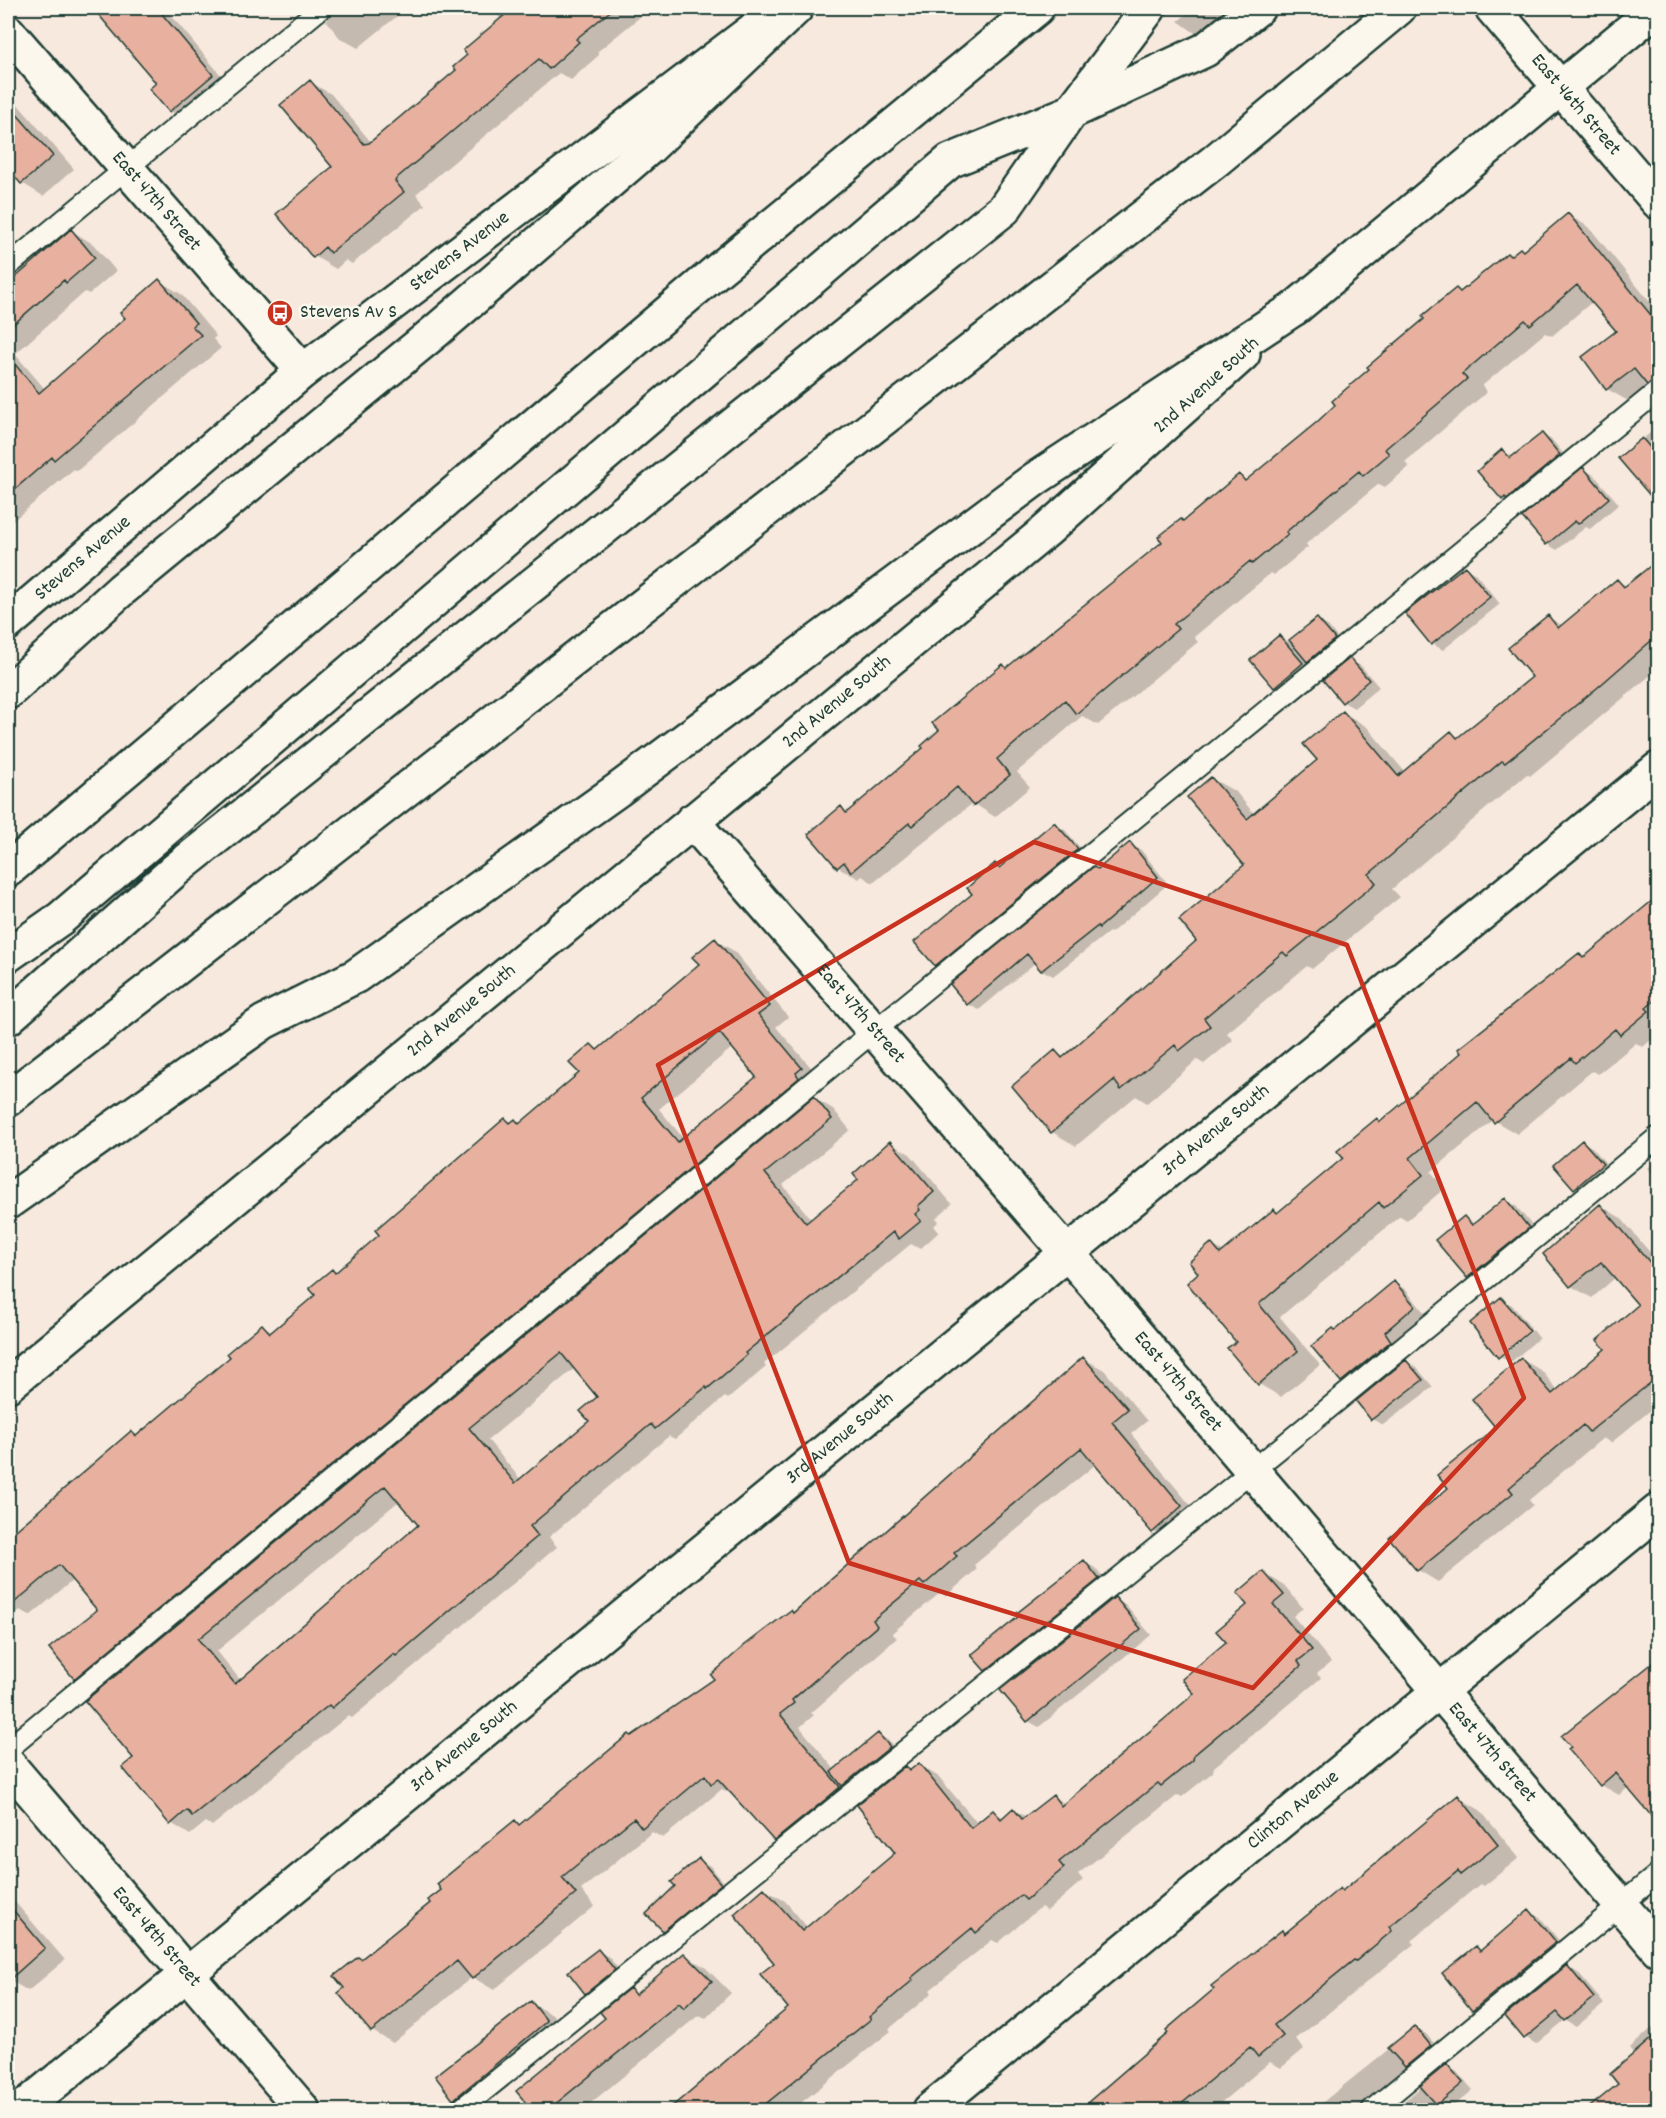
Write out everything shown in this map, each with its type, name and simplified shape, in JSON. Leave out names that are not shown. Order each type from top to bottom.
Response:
[{"type":"main road","name":"Stevens Avenue","points":[[8,623],[303,371],[782,8]]},
{"type":"main road","points":[[8,692],[121,590],[436,331],[650,147],[796,8]]},
{"type":"main road","points":[[8,870],[707,279],[1037,8]]},
{"type":"main road","points":[[8,1018],[174,871],[1004,209],[1071,112],[1149,8]]},
{"type":"main road","points":[[8,955],[61,918],[950,161],[1071,112],[1205,50],[1258,8]]},
{"type":"main road","points":[[8,1099],[1215,161],[1399,8]]},
{"type":"main road","name":"East 46th Street","points":[[1492,8],[1659,202]]},
{"type":"main road","name":"2nd Avenue South","points":[[8,1385],[1047,530],[1295,308],[1657,8]]},
{"type":"main road","name":"East 47th Street","points":[[8,32],[303,371]]},
{"type":"main road","points":[[8,1203],[264,1022],[356,976],[619,789],[1035,478],[1295,308]]},
{"type":"main road","name":"3rd Avenue South","points":[[21,2110],[1659,768]]},
{"type":"main road","name":"East 47th Street","points":[[692,821],[1066,1252],[1659,1949]]},
{"type":"main road","name":"Clinton Avenue","points":[[930,2110],[1659,1511]]},
{"type":"main road","name":"East 48th Street","points":[[8,1764],[303,2110]]},
{"type":"lane","points":[[8,266],[321,8]]},
{"type":"lane","points":[[8,1749],[874,1030],[1659,391]]},
{"type":"lane","points":[[460,2110],[1252,1470],[1659,1137]]},
{"type":"lane","points":[[1372,2110],[1659,1874]]},
{"type":"highlighted area","points":[[1034,842],[1347,945],[1524,1398],[1253,1688],[849,1563],[658,1065]]},
{"type":"building","points":[[93,8],[157,8],[213,75],[169,112],[149,89],[156,83]]},
{"type":"building","points":[[513,8],[614,8],[576,39],[579,42],[549,69],[539,59],[492,98],[398,177],[395,181],[404,192],[330,253],[325,247],[313,258],[276,214],[332,167],[280,105],[310,80],[364,144],[369,143],[456,70],[453,67],[467,55],[463,50]]},
{"type":"building","points":[[8,104],[53,156],[21,184],[8,169]]},
{"type":"building","points":[[1568,213],[1659,325],[1659,379],[1647,385],[1634,369],[1606,390],[1582,357],[1616,331],[1577,285],[1530,325],[1525,320],[1462,374],[1467,379],[1385,449],[1389,454],[1363,476],[1359,471],[1286,532],[1288,534],[1252,564],[1250,561],[1174,624],[1178,629],[1076,714],[1065,700],[997,759],[1010,775],[973,806],[957,787],[912,826],[909,823],[851,872],[844,862],[837,868],[808,834],[841,806],[846,813],[923,748],[921,746],[939,730],[932,723],[1003,664],[1006,668],[1162,542],[1158,537],[1181,519],[1183,521],[1239,474],[1245,481],[1317,422],[1335,405],[1332,401],[1369,369],[1367,367],[1424,319],[1422,316],[1456,288],[1460,292],[1507,253],[1510,256],[1520,248],[1523,251]]},
{"type":"building","points":[[71,229],[95,258],[66,283],[64,280],[8,329],[8,284]]},
{"type":"building","points":[[159,279],[196,323],[192,326],[201,335],[54,460],[52,457],[8,495],[8,356],[39,393],[125,318],[120,313]]},
{"type":"building","points":[[1542,433],[1560,455],[1507,499],[1505,497],[1502,500],[1477,471],[1502,449],[1510,458]]},
{"type":"building","points":[[1642,438],[1659,458],[1659,506],[1618,458]]},
{"type":"building","points":[[1583,467],[1609,498],[1578,524],[1575,521],[1546,545],[1522,517]]},
{"type":"building","points":[[1659,559],[1659,634],[1505,763],[1502,761],[1369,874],[1376,883],[1287,956],[1283,952],[1204,1018],[1210,1026],[1179,1051],[1175,1045],[1121,1090],[1114,1080],[1051,1133],[1012,1086],[1055,1050],[1062,1058],[1196,941],[1179,920],[1244,865],[1187,797],[1211,777],[1247,819],[1317,760],[1303,744],[1343,711],[1398,776],[1451,731],[1457,738],[1532,677],[1508,648],[1548,615],[1558,628],[1617,579],[1624,587]]},
{"type":"building","points":[[1465,566],[1490,597],[1431,645],[1405,613]]},
{"type":"building","points":[[1317,618],[1335,639],[1307,662],[1289,640]]},
{"type":"building","points":[[1279,635],[1303,663],[1274,688],[1250,660]]},
{"type":"building","points":[[1350,658],[1369,680],[1342,703],[1323,680]]},
{"type":"building","points":[[1054,822],[1078,849],[935,966],[914,942],[972,894],[967,888],[995,863],[999,868]]},
{"type":"building","points":[[1130,842],[1158,877],[1099,928],[1098,926],[1041,971],[1027,954],[967,1005],[950,984],[1093,867],[1098,869]]},
{"type":"building","points":[[1659,895],[1659,997],[1646,1008],[1649,1011],[1620,1035],[1615,1029],[1575,1063],[1571,1058],[1494,1123],[1477,1102],[1410,1158],[1423,1175],[1383,1208],[1379,1202],[1259,1304],[1298,1351],[1258,1385],[1227,1348],[1236,1342],[1187,1283],[1198,1273],[1189,1262],[1211,1243],[1220,1254],[1274,1209],[1277,1213],[1343,1158],[1337,1151],[1377,1118],[1380,1122],[1461,1053],[1458,1049],[1579,953],[1583,958]]},
{"type":"building","points":[[715,938],[770,1006],[758,1015],[802,1068],[796,1073],[799,1078],[74,1679],[49,1648],[97,1610],[59,1565],[8,1608],[8,1537],[131,1431],[136,1436],[230,1357],[227,1353],[262,1324],[270,1333],[315,1295],[309,1288],[332,1269],[335,1273],[379,1235],[375,1230],[505,1118],[510,1123],[515,1119],[519,1124],[579,1073],[569,1063],[591,1044],[597,1050],[699,964],[692,957]],"holes":[[[719,1032],[756,1077],[678,1142],[641,1098]]]},
{"type":"building","points":[[814,1096],[832,1119],[765,1173],[806,1223],[858,1180],[853,1174],[890,1141],[934,1192],[918,1206],[920,1210],[915,1214],[921,1221],[899,1239],[893,1232],[745,1353],[747,1355],[707,1389],[706,1387],[655,1429],[651,1424],[530,1526],[538,1536],[332,1708],[329,1705],[192,1816],[187,1810],[170,1825],[122,1767],[133,1758],[85,1701]],"holes":[[[561,1353],[597,1397],[580,1411],[589,1421],[515,1483],[469,1428]],[[385,1486],[418,1525],[235,1684],[198,1639]]]},
{"type":"building","points":[[1582,1140],[1603,1164],[1574,1189],[1553,1165]]},
{"type":"building","points":[[1505,1198],[1529,1228],[1467,1278],[1435,1240],[1464,1216],[1472,1225]]},
{"type":"building","points":[[1600,1204],[1659,1273],[1659,1376],[1589,1432],[1583,1425],[1509,1488],[1513,1493],[1417,1571],[1389,1538],[1448,1488],[1437,1475],[1496,1428],[1472,1399],[1521,1358],[1552,1394],[1605,1349],[1597,1340],[1638,1305],[1601,1262],[1570,1287],[1543,1254]]},
{"type":"building","points":[[1394,1281],[1415,1306],[1385,1332],[1391,1341],[1341,1382],[1311,1346],[1333,1328],[1335,1330]]},
{"type":"building","points":[[1501,1297],[1530,1331],[1498,1358],[1470,1323]]},
{"type":"building","points":[[1083,1357],[1128,1409],[1112,1422],[1182,1506],[1152,1533],[1081,1448],[954,1553],[957,1556],[924,1585],[920,1581],[873,1620],[877,1626],[792,1700],[794,1703],[780,1714],[840,1787],[826,1799],[774,1841],[718,1779],[711,1784],[705,1775],[642,1828],[634,1818],[562,1877],[576,1894],[472,1979],[457,1961],[371,2032],[338,1993],[344,1988],[334,1976],[358,1957],[361,1959],[430,1903],[428,1900],[441,1890],[437,1884],[515,1820],[519,1825],[629,1734],[631,1736],[714,1679],[711,1675],[745,1645],[791,1610],[793,1613]]},
{"type":"building","points":[[1406,1360],[1423,1380],[1371,1420],[1356,1401]]},
{"type":"building","points":[[1084,1560],[1099,1579],[985,1671],[971,1655],[1019,1616],[1017,1613]]},
{"type":"building","points":[[1263,1571],[1284,1595],[1273,1604],[1312,1650],[1298,1661],[1301,1666],[1194,1755],[1193,1760],[1161,1786],[1158,1783],[1059,1862],[1064,1868],[1026,1900],[1021,1895],[976,1933],[972,1928],[911,1978],[913,1980],[869,2017],[871,2019],[758,2110],[668,2110],[788,2008],[760,1974],[774,1963],[734,1914],[764,1888],[802,1931],[895,1853],[857,1805],[905,1766],[909,1771],[919,1763],[971,1828],[993,1810],[1001,1819],[1013,1808],[1022,1819],[1053,1795],[1061,1806],[1194,1694],[1182,1679],[1226,1642],[1216,1631],[1247,1605],[1237,1593]]},
{"type":"building","points":[[1115,1597],[1141,1629],[1027,1722],[1000,1690]]},
{"type":"building","points":[[1659,1658],[1659,1825],[1615,1773],[1600,1786],[1568,1749],[1571,1747],[1561,1736]]},
{"type":"building","points":[[878,1733],[890,1747],[842,1786],[831,1772]]},
{"type":"building","points":[[1458,1795],[1498,1845],[1460,1875],[1458,1871],[1389,1927],[1392,1931],[1274,2025],[1283,2036],[1258,2057],[1250,2047],[1174,2110],[1079,2110],[1168,2033],[1166,2030],[1214,1989],[1211,1986],[1282,1930],[1284,1934],[1340,1888],[1342,1891]]},
{"type":"building","points":[[699,1858],[721,1884],[663,1931],[646,1914],[675,1886],[671,1882]]},
{"type":"building","points":[[8,1904],[45,1948],[8,1981]]},
{"type":"building","points":[[1529,1909],[1556,1942],[1472,2011],[1442,1973],[1476,1946],[1480,1951]]},
{"type":"building","points":[[598,1949],[615,1970],[585,1994],[568,1972]]},
{"type":"building","points":[[684,1953],[712,1981],[684,2008],[679,2003],[548,2110],[532,2110],[516,2091],[605,2018],[600,2012],[630,1988],[635,1995]]},
{"type":"building","points":[[1567,1965],[1594,1998],[1565,2021],[1557,2012],[1524,2039],[1505,2016]]},
{"type":"building","points":[[531,2001],[547,2021],[453,2100],[435,2076]]},
{"type":"building","points":[[1415,2026],[1431,2046],[1405,2067],[1388,2048]]},
{"type":"building","points":[[1659,2032],[1659,2110],[1586,2110],[1618,2084],[1610,2074]]},
{"type":"building","points":[[1447,2064],[1463,2083],[1437,2105],[1420,2086]]},
{"type":"place","name":"Stevens Av S","points":[[280,313]]}]
